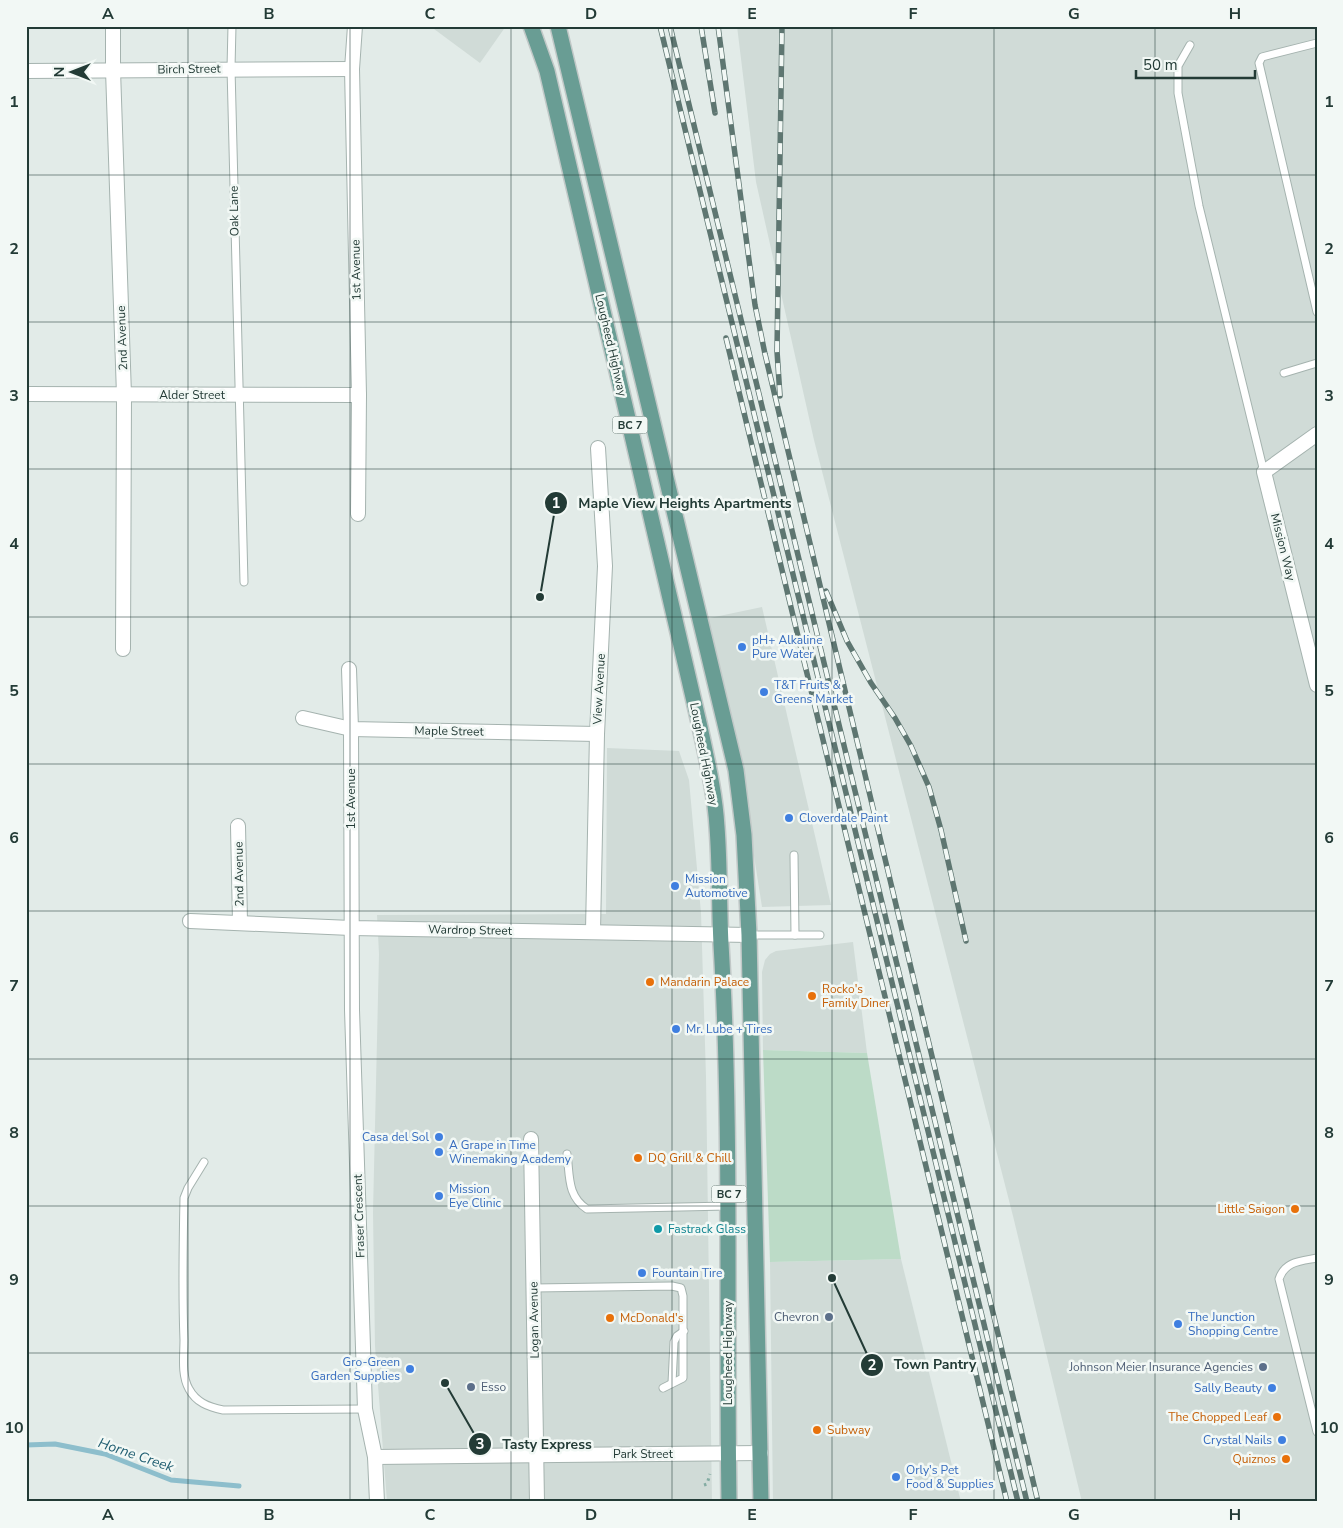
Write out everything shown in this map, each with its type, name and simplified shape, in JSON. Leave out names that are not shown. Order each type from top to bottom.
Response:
[{"type":"main road","name":"Lougheed Highway","points":[[531,26],[547,71],[700,727],[717,826],[725,1004],[729,1206],[729,1502]]},
{"type":"main road","name":"Lougheed Highway","points":[[558,26],[736,770],[744,835],[749,935],[761,1502]]},
{"type":"street","name":"2nd Avenue","points":[[113,26],[124,395],[123,649]]},
{"type":"street","name":"1st Avenue","points":[[355,26],[352,69],[359,395],[358,514]]},
{"type":"street","name":"Birch Street","points":[[26,71],[231,68],[352,69]]},
{"type":"street","name":"Alder Street","points":[[26,394],[359,395]]},
{"type":"street","points":[[1264,472],[1317,434]]},
{"type":"street","name":"View Avenue","points":[[593,931],[596,734],[605,566],[598,448]]},
{"type":"street","name":"Mission Way","points":[[1264,472],[1317,685]]},
{"type":"street","name":"1st Avenue","points":[[349,669],[351,729],[351,928]]},
{"type":"street","name":"Maple Street","points":[[304,718],[351,729],[596,734]]},
{"type":"street","name":"2nd Avenue","points":[[238,826],[240,922]]},
{"type":"street","name":"Wardrop Street","points":[[190,921],[351,928],[749,935]]},
{"type":"street","name":"Fraser Crescent","points":[[351,928],[365,1408],[376,1458],[377,1502]]},
{"type":"street","name":"Logan Avenue","points":[[531,1139],[537,1502]]},
{"type":"street","name":"Park Street","points":[[376,1458],[761,1453]]},
{"type":"lane","name":"Oak Lane","points":[[232,26],[231,68],[238,395],[244,582]]},
{"type":"lane","points":[[1317,43],[1262,57],[1259,63],[1317,312]]},
{"type":"lane","points":[[1190,45],[1178,66],[1178,93],[1199,206],[1264,472]]},
{"type":"lane","points":[[1284,373],[1317,363]]},
{"type":"lane","points":[[794,855],[795,935]]},
{"type":"lane","points":[[749,935],[820,935]]},
{"type":"lane","points":[[567,1154],[573,1195],[587,1209],[729,1206]]},
{"type":"lane","points":[[204,1162],[184,1198],[183,1308],[185,1376],[188,1388],[196,1400],[210,1408],[223,1410],[365,1408]]},
{"type":"lane","points":[[1317,1258],[1291,1264],[1282,1270],[1279,1279],[1317,1432]]},
{"type":"lane","points":[[534,1288],[672,1286],[681,1288],[684,1331],[683,1378],[663,1388]]},
{"type":"path","points":[[704,1485],[707,1484],[710,1474]]},
{"type":"shaded area","points":[[430,26],[506,26],[480,63]]},
{"type":"shaded area","points":[[737,26],[1317,26],[1317,1502],[1082,1502],[1013,1216],[814,440],[756,182]]},
{"type":"shaded area","points":[[762,607],[831,905],[762,907],[741,773],[705,619]]},
{"type":"shaded area","points":[[607,748],[679,751],[689,780],[701,913],[706,1077],[712,1502],[387,1502],[375,1346],[373,1212],[379,954],[377,915],[606,914]]},
{"type":"shaded area","points":[[853,942],[867,1053],[763,1050],[762,972],[765,960],[770,954],[776,951]]},
{"type":"shaded area","points":[[901,1259],[961,1502],[773,1502],[770,1262]]},
{"type":"green space","points":[[763,1050],[867,1053],[901,1259],[770,1262]]},
{"type":"waterway","name":"Horne Creek","points":[[26,1445],[55,1444],[105,1454],[171,1480],[239,1486]]},
{"type":"railway","points":[[660,26],[1018,1502]]},
{"type":"railway","points":[[670,26],[1027,1502]]},
{"type":"railway","points":[[701,26],[715,113]]},
{"type":"railway","points":[[718,26],[755,305],[765,354],[1038,1502]]},
{"type":"railway","points":[[780,396],[777,351],[782,26]]},
{"type":"railway","points":[[726,338],[1007,1502]]},
{"type":"railway","points":[[826,591],[847,641],[911,746],[929,787],[941,830],[966,941]]},
{"type":"place","name":"Maple View Heights Apartments","points":[[540,597]]},
{"type":"place","name":"pH+ Alkaline Pure Water","points":[[742,647]]},
{"type":"place","name":"T&T Fruits & Greens Market","points":[[764,692]]},
{"type":"place","name":"Cloverdale Paint","points":[[789,818]]},
{"type":"place","name":"Mission Automotive","points":[[675,886]]},
{"type":"place","name":"Mandarin Palace","points":[[650,982]]},
{"type":"place","name":"Rocko's Family Diner","points":[[812,996]]},
{"type":"place","name":"Mr. Lube + Tires","points":[[676,1029]]},
{"type":"place","name":"Casa del Sol","points":[[439,1137]]},
{"type":"place","name":"A Grape in Time Winemaking Academy","points":[[439,1152]]},
{"type":"place","name":"DQ Grill & Chill","points":[[638,1158]]},
{"type":"place","name":"Mission Eye Clinic","points":[[439,1196]]},
{"type":"place","name":"Little Saigon","points":[[1295,1209]]},
{"type":"place","name":"Fastrack Glass","points":[[658,1229]]},
{"type":"place","name":"Fountain Tire","points":[[642,1273]]},
{"type":"place","name":"Town Pantry","points":[[832,1278]]},
{"type":"place","name":"Chevron","points":[[829,1317]]},
{"type":"place","name":"McDonald's","points":[[610,1318]]},
{"type":"place","name":"The Junction Shopping Centre","points":[[1178,1324]]},
{"type":"place","name":"Johnson Meier Insurance Agencies","points":[[1263,1367]]},
{"type":"place","name":"Gro-Green Garden Supplies","points":[[410,1369]]},
{"type":"place","name":"Tasty Express","points":[[445,1383]]},
{"type":"place","name":"Esso","points":[[471,1387]]},
{"type":"place","name":"Sally Beauty","points":[[1272,1388]]},
{"type":"place","name":"The Chopped Leaf","points":[[1277,1417]]},
{"type":"place","name":"Subway","points":[[817,1430]]},
{"type":"place","name":"Crystal Nails","points":[[1282,1440]]},
{"type":"place","name":"Quiznos","points":[[1286,1459]]},
{"type":"place","name":"Orly's Pet Food & Supplies","points":[[896,1477]]}]
